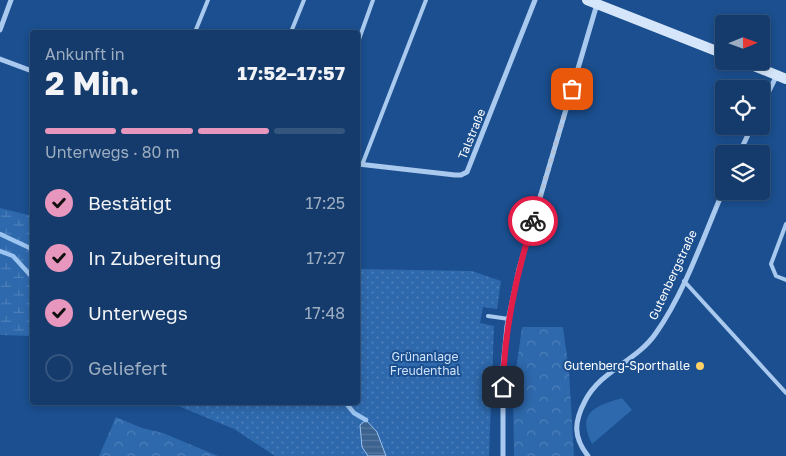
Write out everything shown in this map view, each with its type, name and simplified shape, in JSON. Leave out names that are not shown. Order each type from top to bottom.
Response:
[{"type":"main road","points":[[587,0],[598,2],[715,50]]},
{"type":"main road","points":[[767,70],[783,76]]},
{"type":"street","points":[[0,30],[11,0]]},
{"type":"street","name":"Talstraße","points":[[360,164],[455,175],[461,175],[466,172],[535,0]]},
{"type":"street","points":[[504,456],[503,367],[518,269],[598,2]]},
{"type":"street","points":[[0,59],[30,70]]},
{"type":"street","points":[[770,94],[783,76]]},
{"type":"street","name":"Gutenbergstraße","points":[[588,456],[578,442],[575,428],[586,400],[599,381],[647,344],[656,334],[684,281],[719,200]]},
{"type":"lane","points":[[196,30],[208,0]]},
{"type":"lane","points":[[292,30],[304,0]]},
{"type":"lane","points":[[360,36],[373,0]]},
{"type":"lane","points":[[360,164],[426,0]]},
{"type":"lane","points":[[786,224],[771,264],[776,276],[786,280]]},
{"type":"lane","points":[[684,281],[786,393]]},
{"type":"lane","points":[[488,316],[509,319]]},
{"type":"green space","points":[[0,208],[30,216],[30,336],[0,335]]},
{"type":"green space","name":"Grünanlage Freudenthal","points":[[360,269],[472,271],[501,281],[497,309],[483,307],[480,323],[494,326],[489,456],[386,456],[377,432],[360,425],[362,447],[368,456],[275,456],[234,429],[176,405],[360,405]]},
{"type":"green space","points":[[522,327],[563,327],[569,371],[574,456],[514,456],[513,391]]},
{"type":"green space","points":[[622,398],[632,410],[592,444],[586,424],[587,417],[596,408]]},
{"type":"green space","points":[[116,417],[142,428],[163,433],[218,456],[99,456]]},
{"type":"shaded area","points":[[366,420],[377,432],[386,456],[368,456],[362,447],[360,425]]},
{"type":"waterway","points":[[0,234],[30,248]]},
{"type":"waterway","points":[[0,251],[13,256],[30,275]]},
{"type":"waterway","points":[[347,405],[354,413],[366,420]]},
{"type":"way so far","points":[[533,221],[572,89]]},
{"type":"place","name":"Gutenberg-Sporthalle","points":[[700,366]]},
{"type":"route","points":[[503,387],[507,326],[518,269],[533,221]]}]
